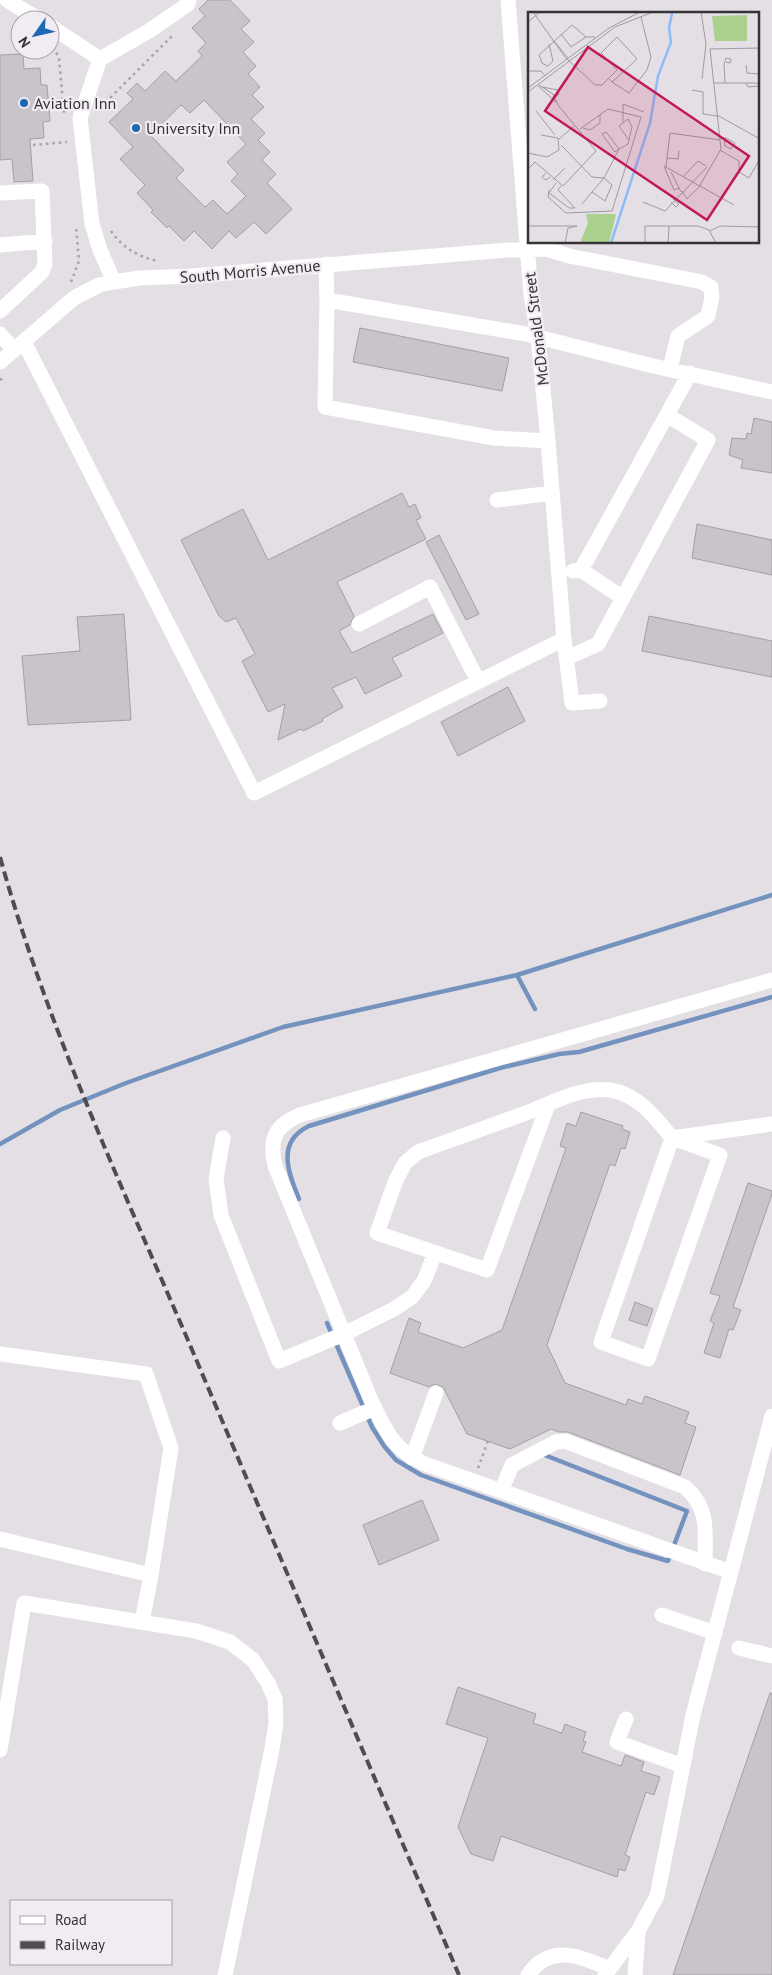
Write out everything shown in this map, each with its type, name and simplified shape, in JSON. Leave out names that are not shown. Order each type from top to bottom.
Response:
[{"type":"street","points":[[6,0],[23,10]]},
{"type":"street","points":[[114,282],[100,250],[92,224],[80,118],[100,59],[150,32],[188,4],[190,0]]},
{"type":"street","name":"McDonald Street","points":[[508,0],[526,249],[538,337],[566,658],[572,703],[600,700]]},
{"type":"street","points":[[60,33],[100,59]]},
{"type":"street","points":[[0,193],[42,191],[45,241],[45,264],[42,272],[0,310]]},
{"type":"street","points":[[0,245],[45,241]]},
{"type":"street","name":"South Morris Avenue","points":[[0,362],[74,298],[99,285],[139,278],[192,276],[326,264],[547,249],[569,256],[702,282],[711,287],[712,297],[708,316],[678,336],[670,369]]},
{"type":"street","points":[[326,264],[325,407],[494,438],[548,441]]},
{"type":"street","points":[[327,300],[538,337],[772,392]]},
{"type":"street","points":[[0,334],[19,346],[254,793],[564,638]]},
{"type":"street","points":[[581,570],[690,373]]},
{"type":"street","points":[[566,658],[598,644],[708,440],[667,416]]},
{"type":"street","points":[[496,500],[552,493]]},
{"type":"street","points":[[559,572],[581,570],[623,598]]},
{"type":"street","points":[[360,624],[430,587],[478,681]]},
{"type":"street","points":[[731,1572],[473,1481],[412,1458],[403,1452],[391,1439],[375,1408],[275,1166],[272,1141],[282,1126],[300,1115],[772,980]]},
{"type":"street","points":[[548,1105],[487,1270],[377,1233],[396,1180],[405,1163],[418,1152],[548,1105],[587,1091],[611,1090],[636,1100],[654,1115],[672,1138],[720,1155],[648,1359],[601,1342],[672,1138]]},
{"type":"street","points":[[672,1138],[772,1124]]},
{"type":"street","points":[[223,1138],[216,1179],[221,1215],[279,1360],[344,1334],[394,1309],[412,1297],[424,1281],[435,1253]]},
{"type":"street","points":[[0,1354],[146,1374],[171,1448],[142,1622]]},
{"type":"street","points":[[412,1458],[436,1393]]},
{"type":"street","points":[[340,1423],[375,1408]]},
{"type":"street","points":[[528,1975],[533,1968],[544,1960],[557,1955],[585,1958],[607,1972],[638,1931],[657,1896],[693,1715],[772,1416]]},
{"type":"street","points":[[501,1491],[512,1465],[556,1442],[564,1441],[685,1487],[701,1505],[705,1523],[706,1564]]},
{"type":"street","points":[[0,1539],[151,1575]]},
{"type":"street","points":[[0,1750],[24,1603],[196,1631],[230,1642],[253,1660],[268,1683],[275,1699],[276,1723],[225,1975]]},
{"type":"street","points":[[662,1615],[715,1633]]},
{"type":"street","points":[[739,1648],[772,1656]]},
{"type":"street","points":[[626,1719],[617,1742],[683,1766]]},
{"type":"street","points":[[635,1975],[638,1931]]},
{"type":"path","points":[[96,112],[175,32]]},
{"type":"path","points":[[59,60],[65,123]]},
{"type":"path","points":[[32,145],[83,141]]},
{"type":"path","points":[[67,287],[79,262],[75,221]]},
{"type":"path","points":[[109,226],[126,249],[144,258],[158,261]]},
{"type":"path","points":[[473,1481],[488,1442]]},
{"type":"building","name":"University Inn","points":[[208,0],[230,0],[250,21],[241,29],[254,42],[243,52],[256,66],[248,74],[260,87],[252,95],[264,107],[251,119],[265,133],[258,140],[270,152],[262,160],[276,174],[267,183],[292,209],[266,234],[254,222],[236,238],[229,231],[212,249],[194,231],[184,241],[151,212],[153,210],[137,193],[145,185],[120,159],[133,147],[109,122],[133,99],[127,93],[137,83],[145,91],[165,71],[176,81],[202,56],[198,51],[206,43],[192,28],[205,16],[199,9]],"holes":[[[204,100],[246,144],[227,162],[238,174],[231,181],[246,196],[227,214],[213,200],[205,207],[176,178],[184,170],[150,135],[181,105],[190,113]]]},
{"type":"building","name":"Aviation Inn","points":[[0,55],[10,55],[10,60],[23,60],[24,69],[40,68],[41,85],[47,85],[50,121],[43,122],[44,138],[30,139],[33,181],[14,182],[12,159],[0,160]]},
{"type":"building","points":[[360,328],[509,358],[502,391],[353,362]]},
{"type":"building","points":[[754,418],[772,422],[772,473],[741,468],[743,460],[729,455],[732,438],[746,439],[747,433],[751,434]]},
{"type":"building","points":[[402,493],[409,507],[415,504],[421,518],[416,520],[426,539],[337,582],[354,616],[350,625],[339,631],[352,653],[433,614],[443,633],[392,658],[402,676],[365,694],[356,677],[332,688],[343,707],[322,719],[323,721],[278,740],[285,704],[268,712],[242,661],[255,654],[236,618],[226,622],[219,616],[181,540],[243,509],[268,560]]},
{"type":"building","points":[[697,524],[772,540],[772,575],[692,558]]},
{"type":"building","points":[[439,535],[479,614],[466,620],[426,542]]},
{"type":"building","points":[[124,614],[131,720],[28,725],[22,656],[80,651],[77,617]]},
{"type":"building","points":[[649,616],[772,641],[772,677],[642,651]]},
{"type":"building","points":[[508,687],[525,721],[458,756],[441,722]]},
{"type":"building","points":[[581,1112],[623,1126],[622,1129],[630,1132],[625,1149],[621,1148],[615,1166],[610,1164],[547,1345],[565,1383],[626,1405],[628,1399],[642,1404],[645,1396],[689,1412],[685,1423],[696,1427],[680,1475],[568,1432],[559,1432],[551,1429],[510,1449],[467,1434],[443,1387],[435,1384],[429,1387],[390,1373],[409,1318],[421,1323],[418,1332],[463,1348],[502,1330],[566,1148],[560,1146],[567,1123],[576,1126]]},
{"type":"building","points":[[748,1183],[772,1191],[772,1194],[733,1307],[741,1310],[733,1330],[729,1329],[720,1358],[704,1353],[714,1323],[710,1321],[720,1296],[710,1293]]},
{"type":"building","points":[[635,1302],[653,1309],[647,1326],[629,1320]]},
{"type":"building","points":[[422,1500],[439,1540],[379,1565],[363,1525]]},
{"type":"building","points":[[458,1687],[536,1714],[533,1723],[562,1733],[565,1724],[586,1732],[583,1741],[586,1742],[582,1752],[621,1766],[625,1755],[644,1762],[641,1771],[660,1777],[654,1795],[646,1792],[625,1855],[630,1857],[625,1871],[619,1869],[617,1877],[501,1836],[493,1861],[471,1854],[458,1827],[488,1738],[446,1724]]},
{"type":"building","points":[[770,1693],[772,1694],[772,1975],[673,1975]]},
{"type":"waterway","points":[[0,1144],[60,1110],[126,1083],[283,1027],[517,975],[772,895]]},
{"type":"waterway","points":[[517,975],[535,1009]]},
{"type":"waterway","points":[[299,1199],[291,1178],[288,1149],[292,1140],[309,1126],[500,1068],[559,1054],[579,1052],[772,997]]},
{"type":"waterway","points":[[327,1323],[372,1427],[396,1460],[421,1475],[627,1549],[668,1561],[687,1511],[542,1454]]},
{"type":"railway","points":[[0,857],[18,919],[39,980],[85,1100],[459,1975]]},
{"type":"place","name":"Aviation Inn","points":[[24,103]]},
{"type":"place","name":"University Inn","points":[[136,128]]}]
